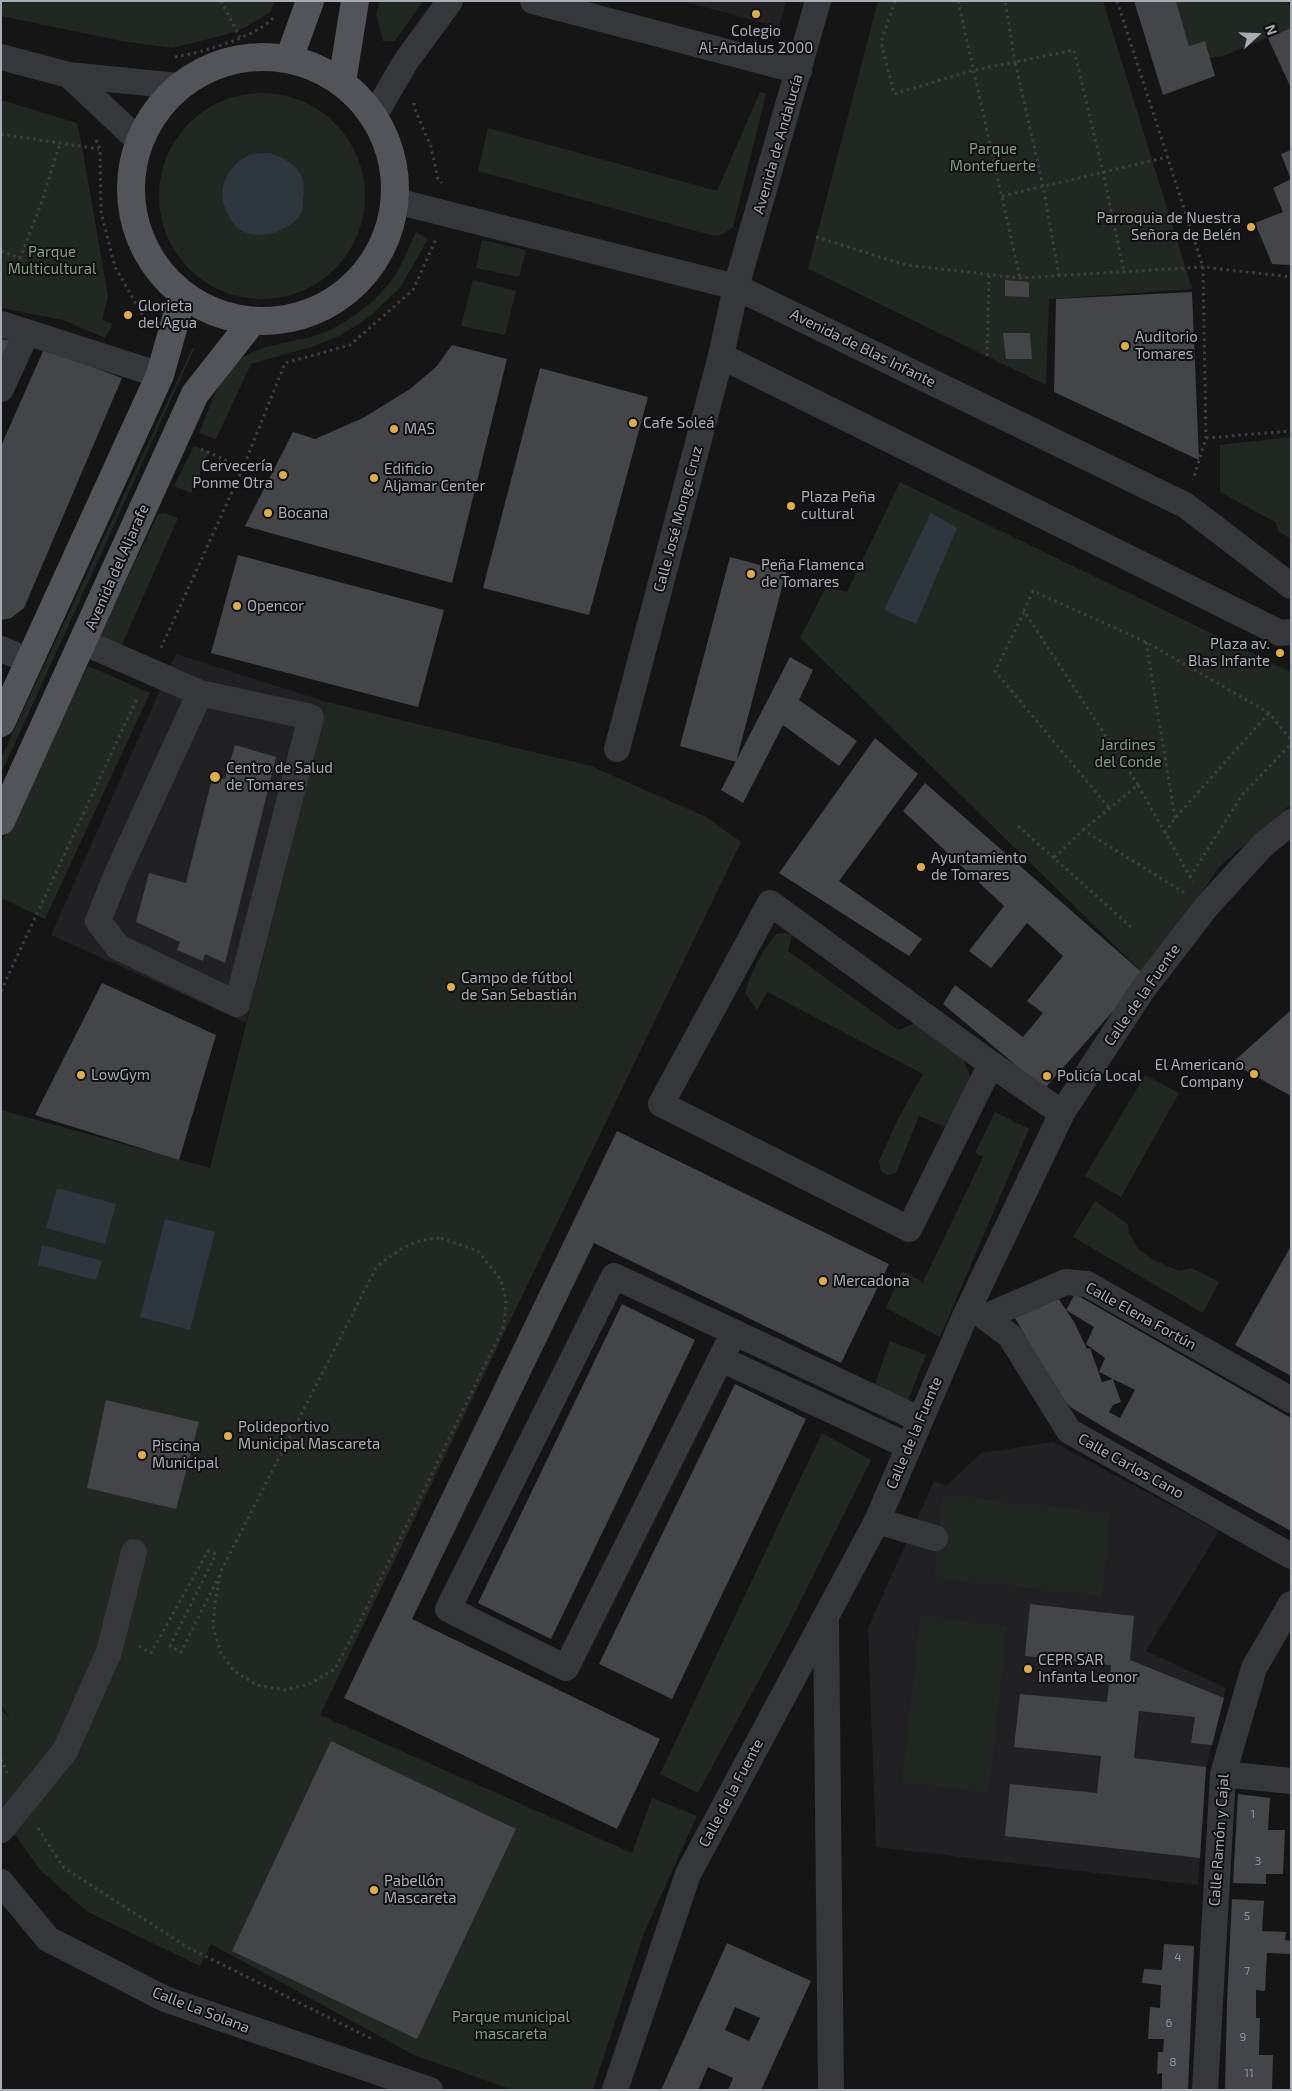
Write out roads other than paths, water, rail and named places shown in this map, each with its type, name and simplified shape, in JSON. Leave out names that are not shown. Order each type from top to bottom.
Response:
[{"type":"main road","points":[[289,59],[310,1]]},
{"type":"main road","points":[[342,82],[355,1]]},
{"type":"main road","points":[[250,57],[289,59],[316,68],[342,82],[374,116],[392,157],[396,201],[381,251],[349,292],[303,318],[251,324],[182,297],[144,253],[129,197],[138,140],[154,111],[178,86],[211,66],[250,57]]},
{"type":"main road","points":[[1,723],[160,375],[182,297]]},
{"type":"main road","name":"Avenida del Aljarafe","points":[[1,821],[195,394],[251,324]]},
{"type":"street","points":[[374,116],[406,61],[450,1]]},
{"type":"street","points":[[533,1],[799,71]]},
{"type":"street","name":"Avenida de Andalucía","points":[[736,287],[818,1]]},
{"type":"street","points":[[1,57],[69,76],[178,86]]},
{"type":"street","points":[[69,76],[138,140]]},
{"type":"street","name":"Avenida de Blas Infante","points":[[396,201],[736,287],[1185,505],[1291,586]]},
{"type":"street","name":"Calle José Monge Cruz","points":[[617,749],[721,356],[736,287]]},
{"type":"street","points":[[1,324],[160,375]]},
{"type":"street","points":[[1,389],[27,332]]},
{"type":"street","points":[[721,356],[1280,633],[1291,632]]},
{"type":"street","points":[[83,642],[200,693],[311,717],[237,1004],[118,947],[98,921],[116,876],[200,693]]},
{"type":"street","points":[[1,649],[30,661]]},
{"type":"street","name":"Calle de la Fuente","points":[[615,2090],[688,1874],[877,1521],[919,1419],[976,1315],[1062,1113],[1143,990],[1207,906],[1262,846],[1291,822]]},
{"type":"street","points":[[990,1064],[909,1229],[661,1104],[770,903],[990,1064],[1062,1113]]},
{"type":"street","points":[[734,1332],[566,1668],[448,1609],[614,1276],[734,1332],[919,1419]]},
{"type":"street","name":"Calle Elena Fortún","points":[[976,1315],[1066,1282],[1087,1284],[1291,1400]]},
{"type":"street","name":"Calle Carlos Cano","points":[[976,1315],[1010,1336],[1069,1431],[1291,1556]]},
{"type":"street","points":[[721,1358],[908,1446]]},
{"type":"street","points":[[877,1521],[935,1538]]},
{"type":"street","points":[[1,1830],[23,1806],[65,1751],[109,1652],[134,1552]]},
{"type":"street","name":"Calle Ramón y Cajal","points":[[1205,2090],[1223,1774],[1254,1668],[1291,1604]]},
{"type":"street","points":[[826,1616],[831,2090]]},
{"type":"street","points":[[1223,1774],[1291,1781]]},
{"type":"street","name":"Calle La Solana","points":[[1,1882],[48,1939],[165,1999],[430,2090]]},
{"type":"place","name":"Colegio Al-Andalus 2000","points":[[756,14]]},
{"type":"place","name":"Parroquia de Nuestra Señora de Belén","points":[[1251,227]]},
{"type":"place","name":"Glorieta del Agua","points":[[128,315]]},
{"type":"place","name":"Auditorio Tomares","points":[[1125,346]]},
{"type":"place","name":"Cafe Soleá","points":[[633,423]]},
{"type":"place","name":"MAS","points":[[394,429]]},
{"type":"place","name":"Cervecería Ponme Otra","points":[[283,475]]},
{"type":"place","name":"Edificio Aljamar Center","points":[[374,478]]},
{"type":"place","name":"Plaza Peña cultural","points":[[791,506]]},
{"type":"place","name":"Bocana","points":[[268,513]]},
{"type":"place","name":"Peña Flamenca de Tomares","points":[[751,574]]},
{"type":"place","name":"Opencor","points":[[237,606]]},
{"type":"place","name":"Plaza av. Blas Infante","points":[[1280,653]]},
{"type":"place","name":"Centro de Salud de Tomares","points":[[215,777]]},
{"type":"place","name":"Ayuntamiento de Tomares","points":[[921,867]]},
{"type":"place","name":"Campo de fútbol de San Sebastián","points":[[451,987]]},
{"type":"place","name":"El Americano Company","points":[[1254,1074]]},
{"type":"place","name":"LowGym","points":[[81,1075]]},
{"type":"place","name":"Policía Local","points":[[1047,1076]]},
{"type":"place","name":"Mercadona","points":[[823,1281]]},
{"type":"place","name":"Polideportivo Municipal Mascareta","points":[[228,1436]]},
{"type":"place","name":"Piscina Municipal","points":[[142,1455]]},
{"type":"place","name":"CEPR SAR Infanta Leonor","points":[[1028,1669]]},
{"type":"place","name":"Pabellón Mascareta","points":[[374,1890]]},
{"type":"park label","name":"Parque Montefuerte","points":[[993,158]]},
{"type":"park label","name":"Parque Multicultural","points":[[52,260]]},
{"type":"park label","name":"Jardines del Conde","points":[[1128,754]]},
{"type":"park label","name":"Parque municipal mascareta","points":[[511,2026]]}]
